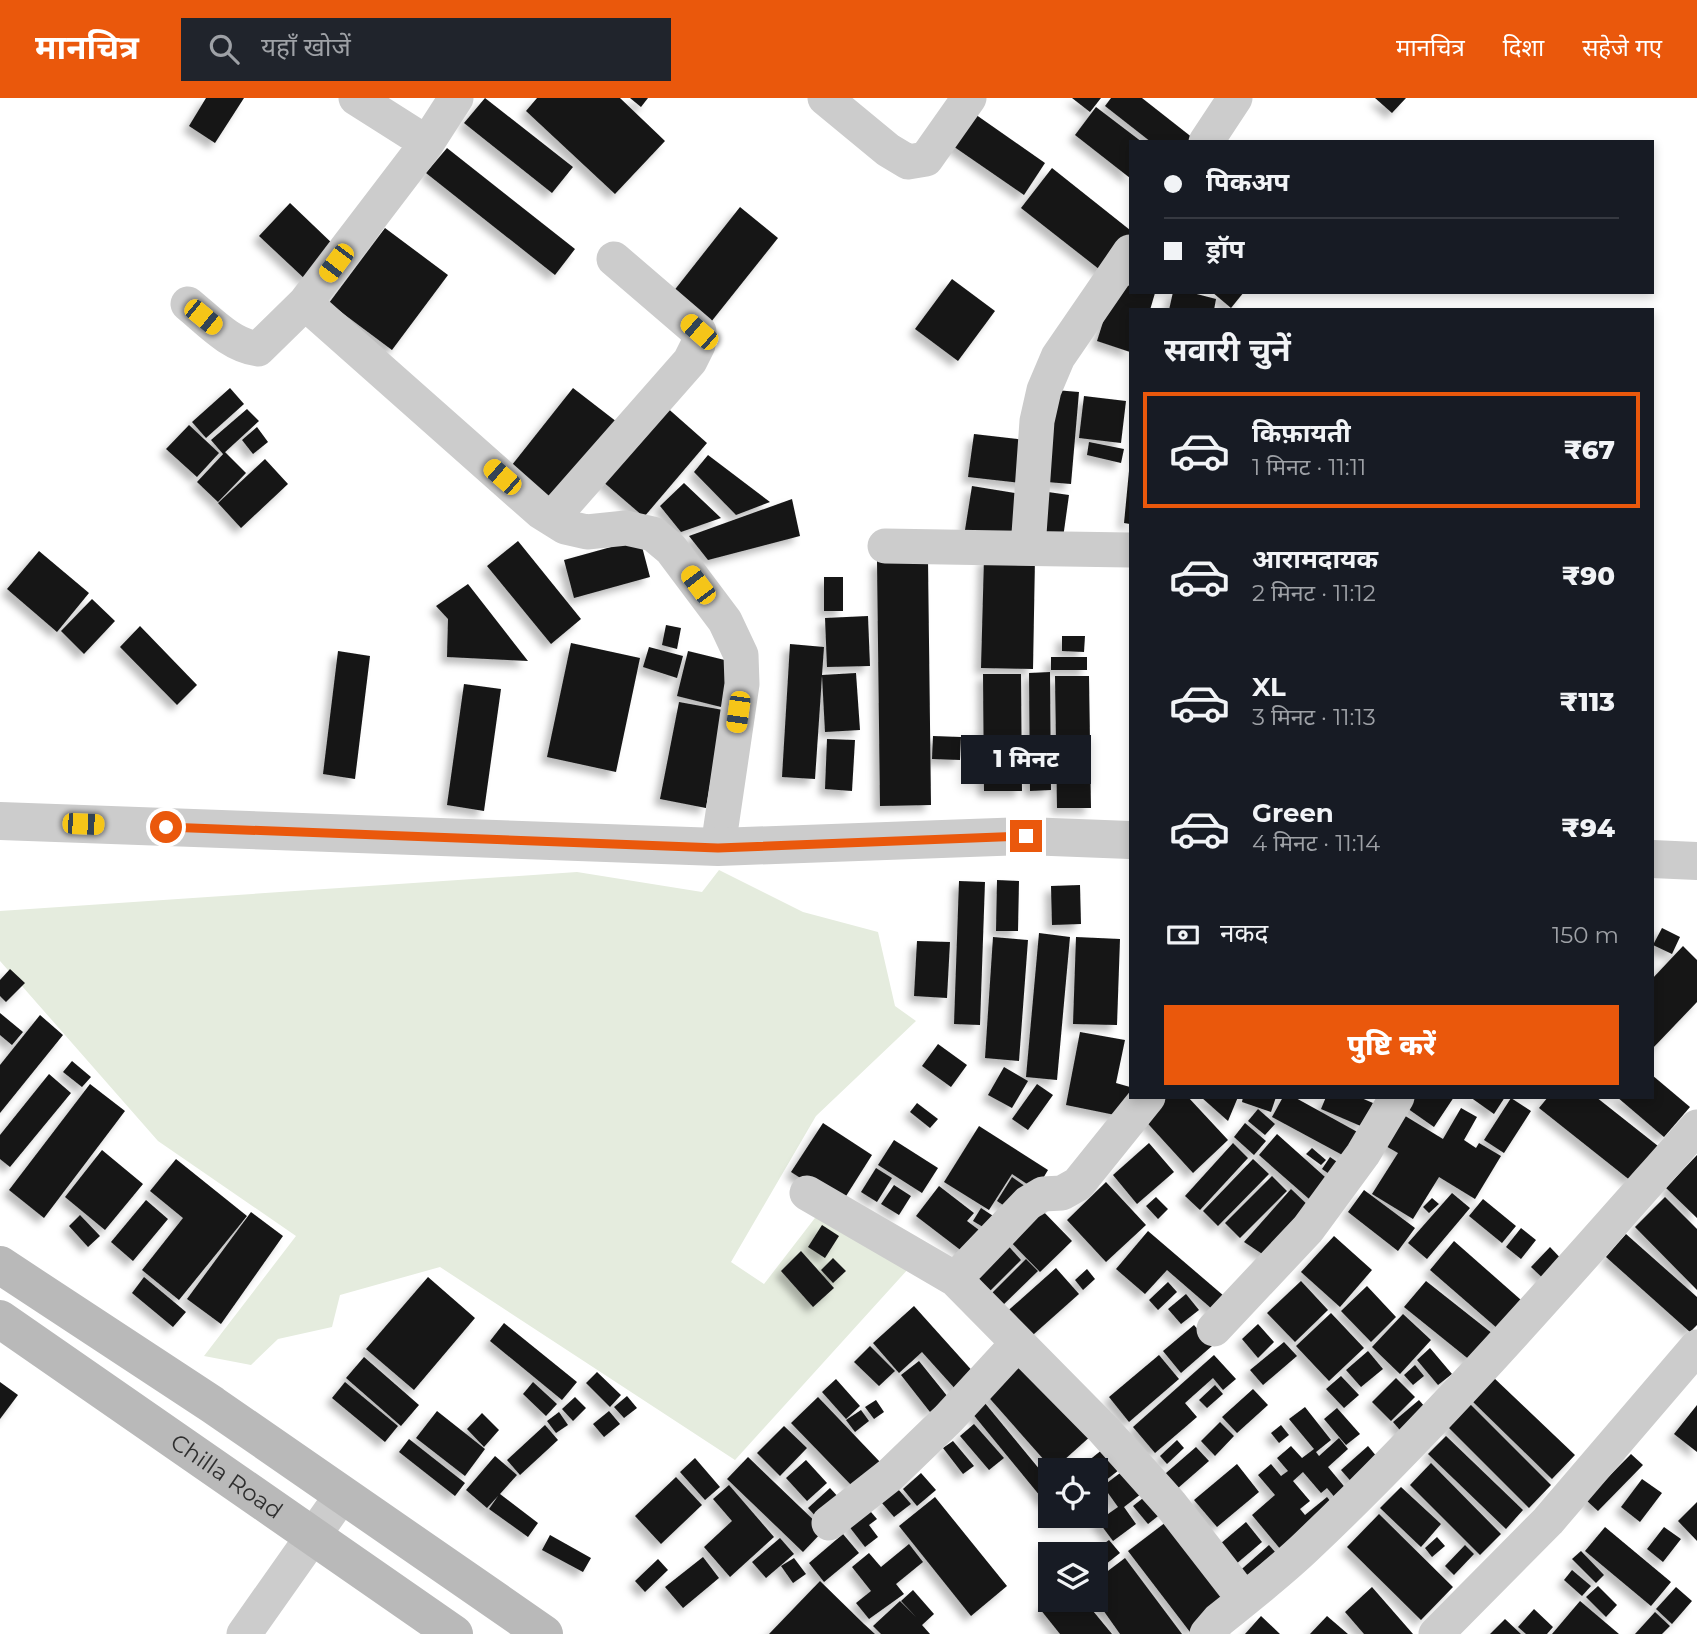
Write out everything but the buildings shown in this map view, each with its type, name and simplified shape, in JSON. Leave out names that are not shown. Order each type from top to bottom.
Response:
[{"type":"main road","points":[[0,1265],[213,1405],[544,1634]]},
{"type":"main road","name":"Chilla Road","points":[[0,1319],[454,1634]]},
{"type":"street","points":[[356,98],[427,143]]},
{"type":"street","points":[[188,304],[234,341],[244,347],[258,349],[305,303],[427,143],[456,98]]},
{"type":"street","points":[[825,98],[888,150],[908,162],[926,159],[969,98]]},
{"type":"street","points":[[1207,140],[1235,98]]},
{"type":"street","points":[[1028,548],[1037,421],[1044,390],[1058,357],[1129,252]]},
{"type":"street","points":[[552,518],[690,361],[698,345],[699,332],[614,259]]},
{"type":"street","points":[[305,303],[541,512],[565,527],[587,532],[626,528],[653,534],[671,549],[725,621],[741,655],[742,684],[718,848]]},
{"type":"street","points":[[885,546],[1129,550]]},
{"type":"street","points":[[0,821],[718,848],[1026,836],[1129,840]]},
{"type":"street","points":[[1654,859],[1697,861]]},
{"type":"street","points":[[955,1279],[1028,1203],[1043,1194],[1062,1193],[1078,1184],[1147,1099]]},
{"type":"street","points":[[1214,1329],[1308,1229],[1363,1154],[1396,1099]]},
{"type":"street","points":[[1207,1634],[1307,1546],[1452,1398],[1697,1127]]},
{"type":"street","points":[[807,1193],[955,1279],[1104,1430],[1171,1505],[1244,1600]]},
{"type":"street","points":[[829,1523],[890,1475],[948,1419],[1017,1344]]},
{"type":"street","points":[[1436,1634],[1548,1521],[1697,1348]]},
{"type":"street","points":[[244,1634],[342,1495]]},
{"type":"shaded area","points":[[719,870],[803,912],[878,932],[895,1006],[916,1021],[816,1116],[731,1262],[764,1284],[818,1214],[909,1268],[735,1460],[440,1267],[340,1295],[332,1327],[278,1339],[251,1365],[204,1356],[296,1236],[158,1141],[0,961],[0,911],[577,872],[702,892]]},
{"type":"route","points":[[166,827],[718,848],[1026,836]]}]
